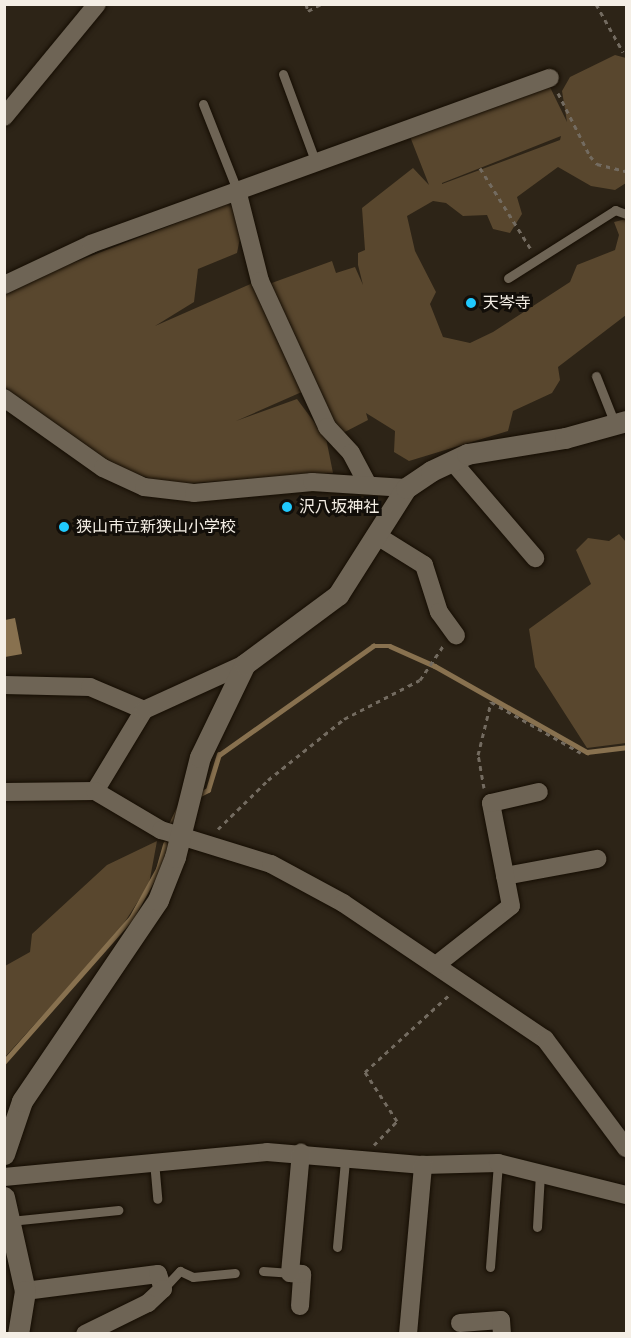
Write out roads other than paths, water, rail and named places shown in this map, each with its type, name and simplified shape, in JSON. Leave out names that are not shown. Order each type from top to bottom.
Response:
[{"type":"street","points":[[4,117],[98,4]]},
{"type":"street","points":[[4,285],[91,244],[237,189],[316,163],[550,78]]},
{"type":"street","points":[[237,189],[260,281],[327,427],[351,453],[367,483]]},
{"type":"street","points":[[4,398],[137,486],[194,493],[312,482],[367,483],[406,488]]},
{"type":"street","points":[[95,792],[144,710],[245,664],[338,595],[379,537],[406,488],[452,461],[621,422]]},
{"type":"street","points":[[452,461],[535,558]]},
{"type":"street","points":[[379,537],[424,565],[439,612],[456,635]]},
{"type":"street","points":[[4,1154],[22,1101],[158,900],[181,838],[200,758],[245,664]]},
{"type":"street","points":[[4,685],[90,687],[144,710]]},
{"type":"street","points":[[4,792],[95,792],[181,838],[271,864],[436,965],[544,1039],[627,1148]]},
{"type":"street","points":[[436,965],[510,906],[491,803],[539,792]]},
{"type":"street","points":[[505,876],[597,859]]},
{"type":"street","points":[[4,1178],[234,1152],[301,1153],[345,1160],[423,1166],[498,1163],[540,1170],[627,1195]]},
{"type":"street","points":[[300,1306],[302,1274],[290,1273],[301,1153]]},
{"type":"street","points":[[408,1334],[423,1166]]},
{"type":"street","points":[[7,1212],[25,1291],[18,1334]]},
{"type":"street","points":[[25,1291],[158,1274],[163,1289],[112,1324],[85,1334]]},
{"type":"street","points":[[460,1323],[501,1320],[502,1334]]},
{"type":"lane","points":[[283,74],[316,163]]},
{"type":"lane","points":[[203,104],[237,189]]},
{"type":"lane","points":[[508,278],[615,210],[627,214]]},
{"type":"lane","points":[[596,376],[621,422]]},
{"type":"lane","points":[[337,1247],[345,1160]]},
{"type":"lane","points":[[154,1161],[157,1199]]},
{"type":"lane","points":[[490,1268],[498,1163]]},
{"type":"lane","points":[[537,1227],[540,1170]]},
{"type":"lane","points":[[7,1212],[118,1210]]},
{"type":"lane","points":[[163,1289],[180,1271],[193,1277],[235,1273]]},
{"type":"lane","points":[[263,1271],[290,1273]]},
{"type":"waterway","points":[[200,794],[208,790],[219,755],[373,646],[390,646],[435,666],[587,752],[626,747]]},
{"type":"waterway","points":[[169,829],[181,803]]},
{"type":"waterway","points":[[4,1062],[131,918],[158,869],[165,844]]},
{"type":"place","name":"天岑寺","points":[[471,303]]},
{"type":"place","name":"沢八坂神社","points":[[287,507]]},
{"type":"place","name":"狭山市立新狭山小学校","points":[[64,527]]}]
